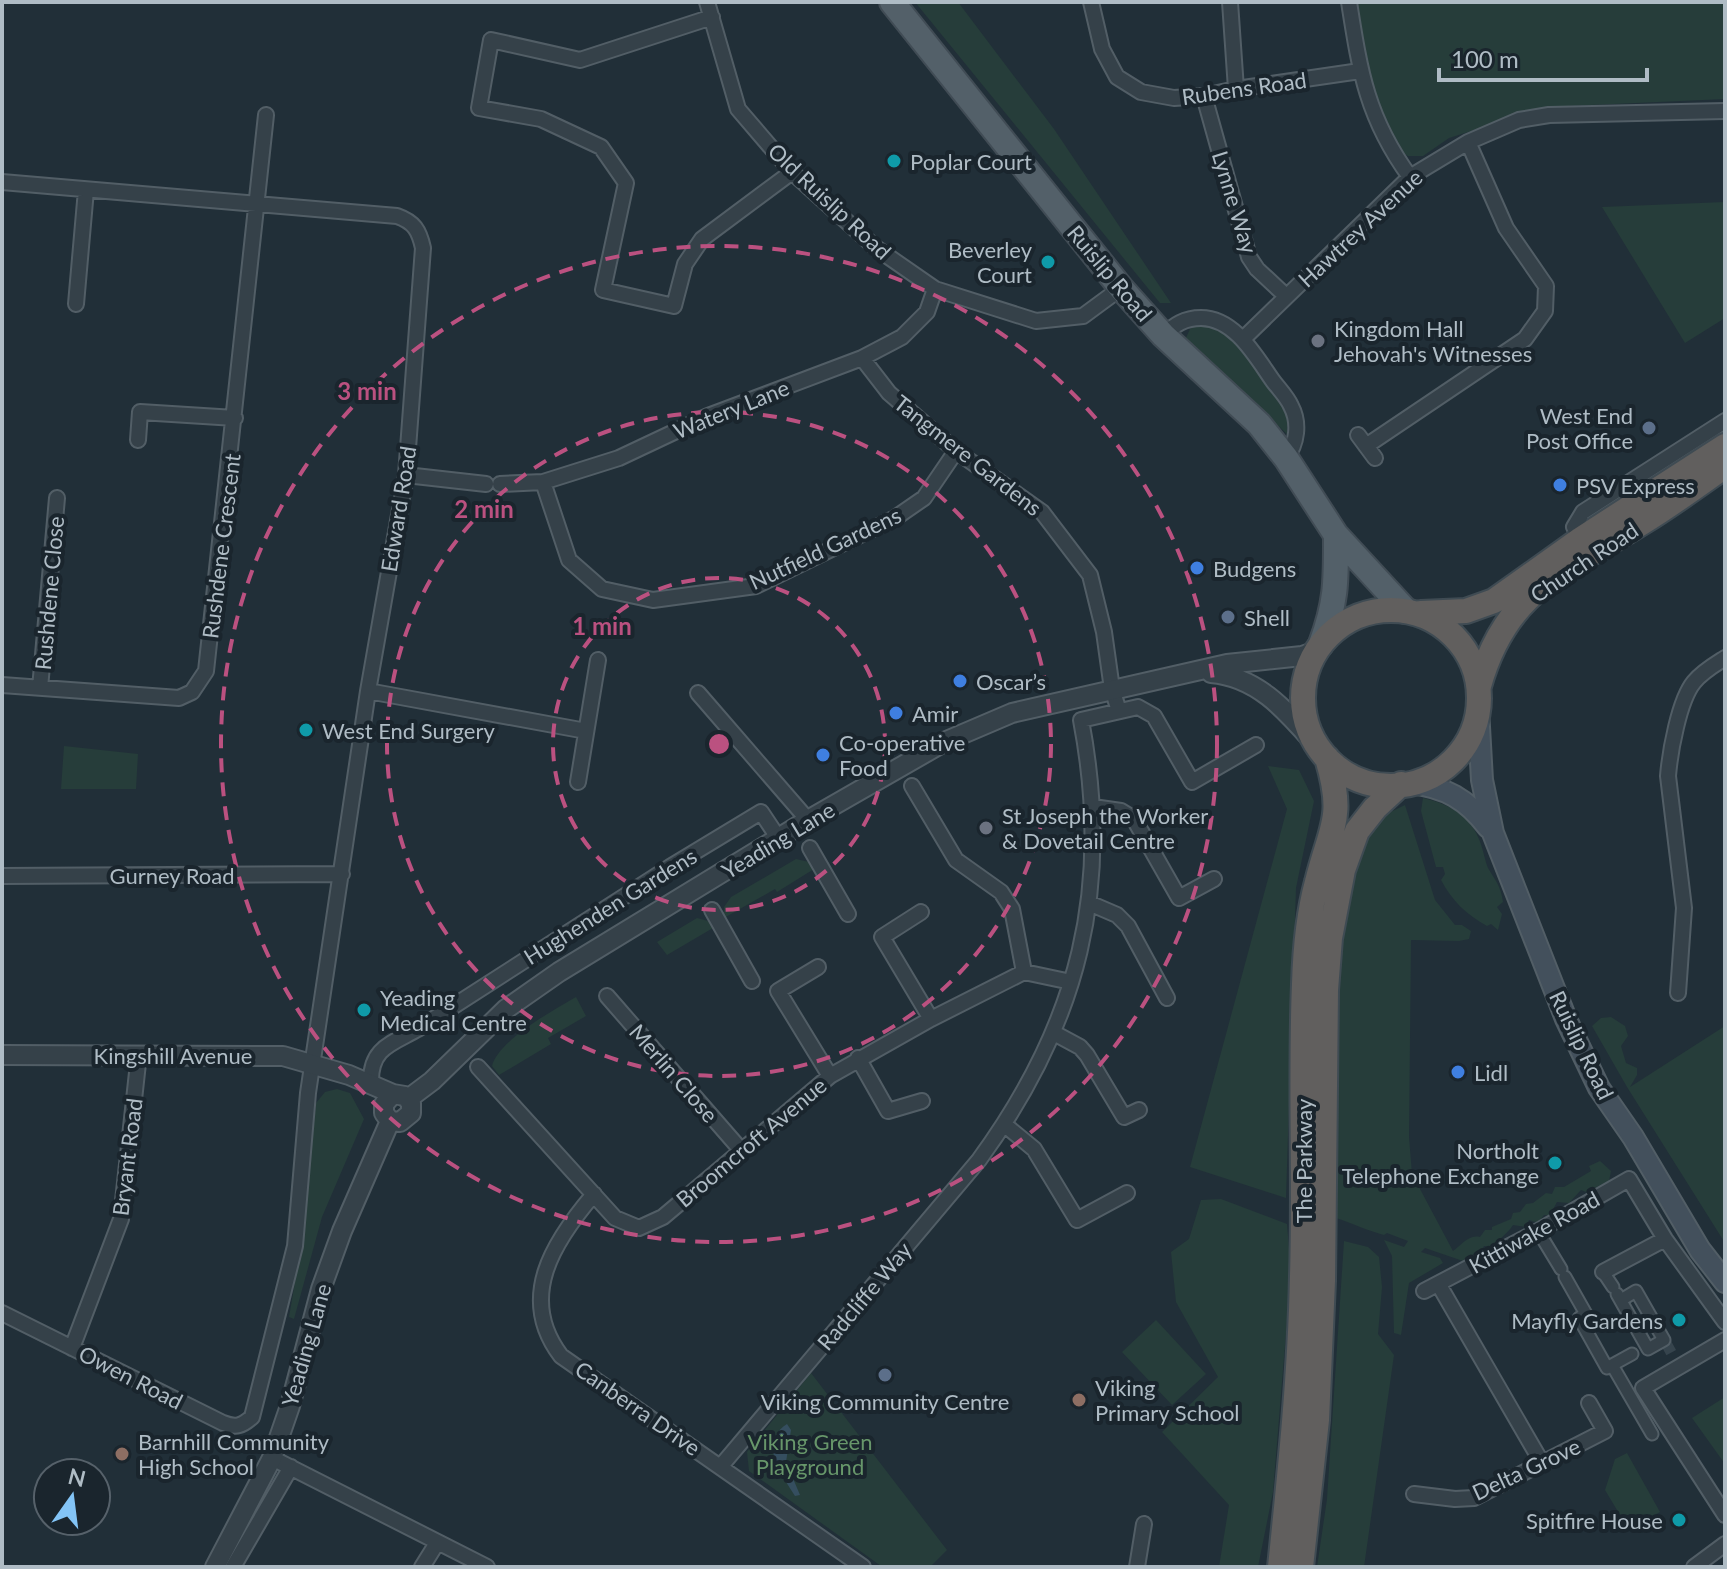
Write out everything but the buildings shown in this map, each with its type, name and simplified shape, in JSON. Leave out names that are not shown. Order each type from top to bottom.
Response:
[{"type":"highway","name":"Church Road","points":[[1410,612],[1446,614],[1494,601],[1581,539],[1725,446]]},
{"type":"highway","name":"Church Road","points":[[1478,699],[1493,645],[1510,617],[1530,596],[1725,466]]},
{"type":"highway","points":[[1375,611],[1410,612],[1435,621],[1452,634],[1470,660],[1478,699],[1472,731],[1461,751],[1429,777],[1406,784],[1372,783],[1339,769],[1322,752],[1307,724],[1303,700],[1305,675],[1319,648],[1334,630],[1353,618],[1375,611]]},
{"type":"highway","name":"The Parkway","points":[[1314,1178],[1304,984],[1308,932],[1317,883],[1337,807],[1335,787],[1322,752]]},
{"type":"highway","name":"The Parkway","points":[[1301,1567],[1317,1420],[1314,1178],[1330,938],[1340,884],[1357,831],[1375,808],[1406,784]]},
{"type":"highway","name":"The Parkway","points":[[1280,1567],[1313,1279]]},
{"type":"main road","name":"Ruislip Road","points":[[892,2],[1121,288],[1163,335],[1259,424],[1286,458],[1336,535],[1410,612]]},
{"type":"main road","points":[[1319,648],[1333,612],[1336,593],[1336,535]]},
{"type":"main road","name":"Ruislip Road","points":[[1478,699],[1482,780],[1493,833],[1566,1019],[1599,1088],[1633,1137],[1700,1250],[1725,1282]]},
{"type":"main road","name":"Ruislip Road","points":[[1406,784],[1441,788],[1463,799],[1493,833]]},
{"type":"street","name":"Old Ruislip Road","points":[[707,2],[738,109],[792,172],[876,248],[935,289],[1036,321],[1083,316],[1121,288]]},
{"type":"street","name":"Rubens Road","points":[[1091,2],[1102,49],[1117,77],[1141,92],[1174,98],[1204,96],[1360,71]]},
{"type":"street","points":[[1230,2],[1236,89]]},
{"type":"street","points":[[1349,2],[1360,71],[1379,128],[1410,177]]},
{"type":"street","points":[[712,17],[580,60],[491,40],[479,108],[541,119],[601,147],[626,183],[603,290],[674,306],[685,264],[702,239],[792,172]]},
{"type":"street","name":"Lynne Way","points":[[1204,96],[1249,257],[1257,269],[1286,296]]},
{"type":"street","name":"Hawtrey Avenue","points":[[1243,339],[1410,177],[1468,142],[1519,120],[1549,115],[1725,111]]},
{"type":"street","name":"Rushdene Crescent","points":[[2,685],[179,698],[192,692],[206,671],[266,115]]},
{"type":"street","points":[[1366,446],[1525,339],[1545,311],[1546,286],[1506,228],[1468,142]]},
{"type":"street","name":"Edward Road","points":[[2,182],[397,216],[411,221],[420,233],[423,248],[406,475],[368,691],[313,1063]]},
{"type":"street","points":[[76,304],[86,190]]},
{"type":"street","name":"Watery Lane","points":[[406,475],[493,484],[543,482],[619,458],[708,416],[862,358],[902,337],[927,312],[935,289]]},
{"type":"street","points":[[1163,335],[1185,319],[1204,317],[1224,325],[1243,339],[1291,406],[1297,431],[1286,458]]},
{"type":"street","name":"Tangmere Gardens","points":[[862,358],[889,393],[956,451],[1042,512],[1090,575],[1104,632],[1112,689]]},
{"type":"street","points":[[138,440],[140,412],[235,418]]},
{"type":"street","name":"Church Road","points":[[1581,539],[1574,527],[1583,512],[1725,421]]},
{"type":"street","name":"Nutfield Gardens","points":[[543,482],[569,560],[602,589],[653,600],[756,586],[905,511],[924,498],[956,451]]},
{"type":"street","name":"Rushdene Close","points":[[40,688],[57,498]]},
{"type":"street","name":"Yeading Lane","points":[[215,1567],[272,1458],[290,1406],[321,1289],[394,1104],[432,1081],[506,1009],[559,972],[808,820],[978,725],[1012,713],[1112,689],[1319,648]]},
{"type":"street","points":[[1678,993],[1685,924],[1668,776],[1669,761],[1687,693],[1695,681],[1725,658]]},
{"type":"street","points":[[578,782],[598,660]]},
{"type":"street","name":"Yeading Lane","points":[[1194,672],[1226,674],[1256,686],[1280,704],[1322,752]]},
{"type":"street","points":[[1112,689],[1119,711]]},
{"type":"street","points":[[368,691],[586,731]]},
{"type":"street","points":[[698,693],[808,820]]},
{"type":"street","name":"Radcliffe Way","points":[[721,1466],[979,1160],[1033,1079],[1054,1033],[1071,982],[1089,903],[1094,857],[1093,807],[1081,720],[1138,707],[1154,716],[1192,782],[1256,745]]},
{"type":"street","points":[[912,786],[956,860],[1001,892],[1012,909],[1024,972],[1071,982]]},
{"type":"street","points":[[1093,807],[1121,811],[1134,819],[1179,898],[1214,879]]},
{"type":"street","name":"Hughenden Gardens","points":[[371,1083],[374,1057],[380,1050],[761,812],[779,839]]},
{"type":"street","points":[[810,848],[848,914]]},
{"type":"street","name":"Gurney Road","points":[[2,876],[342,874]]},
{"type":"street","points":[[1089,903],[1117,915],[1128,926],[1167,998]]},
{"type":"street","points":[[712,910],[752,981]]},
{"type":"street","points":[[921,912],[882,937],[931,1019]]},
{"type":"street","points":[[818,967],[778,991],[830,1076]]},
{"type":"street","name":"Broomcroft Avenue","points":[[478,1067],[615,1218],[639,1228],[663,1217],[830,1076],[858,1058],[1024,972]]},
{"type":"street","name":"Merlin Close","points":[[607,996],[741,1150]]},
{"type":"street","points":[[1054,1033],[1080,1047],[1087,1055],[1124,1117],[1139,1110]]},
{"type":"street","name":"Bryant Road","points":[[72,1348],[121,1219],[139,1054]]},
{"type":"street","name":"Kingshill Avenue","points":[[2,1055],[273,1055],[313,1063],[371,1083],[394,1104]]},
{"type":"street","points":[[858,1058],[888,1111],[922,1101]]},
{"type":"street","name":"Owen Road","points":[[2,1313],[234,1427],[244,1424],[252,1417],[295,1246],[313,1063]]},
{"type":"street","name":"Kingshill Avenue","points":[[341,1074],[345,1081],[394,1104]]},
{"type":"street","points":[[1005,1125],[1034,1149],[1077,1220],[1127,1193]]},
{"type":"street","name":"Kittiwake Road","points":[[1424,1291],[1629,1179],[1665,1239]]},
{"type":"street","name":"Canberra Drive","points":[[594,1194],[572,1220],[542,1282],[539,1302],[541,1321],[548,1339],[561,1356],[863,1567]]},
{"type":"street","points":[[1538,1231],[1586,1314],[1579,1318],[1607,1368],[1632,1354]]},
{"type":"street","points":[[1617,1293],[1636,1291],[1665,1342],[1648,1349],[1603,1272],[1665,1239],[1725,1322]]},
{"type":"street","points":[[1680,1261],[1700,1250]]},
{"type":"street","points":[[1439,1285],[1542,1463]]},
{"type":"street","points":[[1725,1340],[1676,1362],[1643,1388],[1725,1515]]},
{"type":"street","points":[[1612,1365],[1652,1434]]},
{"type":"street","name":"Delta Grove","points":[[1414,1494],[1474,1498],[1605,1431],[1589,1403]]},
{"type":"street","points":[[272,1458],[487,1567]]},
{"type":"street","points":[[233,1567],[291,1467]]},
{"type":"street","points":[[1137,1567],[1144,1524]]},
{"type":"street","points":[[422,1567],[437,1543]]},
{"type":"street","points":[[1694,1567],[1725,1544]]},
{"type":"green space","points":[[915,2],[958,2],[1054,129],[1171,303],[1160,303]]},
{"type":"green space","points":[[1356,2],[1725,2],[1725,99],[1547,107],[1449,138],[1423,156],[1408,156],[1395,147],[1368,70]]},
{"type":"green space","points":[[1725,202],[1725,318],[1685,343],[1602,207]]},
{"type":"green space","points":[[1197,325],[1213,328],[1231,337],[1242,349],[1288,410],[1287,434],[1185,340],[1190,329]]},
{"type":"green space","points":[[64,746],[138,754],[136,789],[61,789]]},
{"type":"green space","points":[[1268,766],[1299,770],[1314,801],[1296,888],[1286,1198],[1190,1167],[1287,809]]},
{"type":"green space","points":[[1423,798],[1456,811],[1474,829],[1502,896],[1503,902],[1497,907],[1502,914],[1498,930],[1466,912],[1441,880],[1445,874],[1443,867],[1436,867],[1421,811]]},
{"type":"green space","points":[[1405,805],[1435,900],[1455,925],[1462,925],[1471,931],[1469,939],[1459,941],[1411,940],[1409,1137],[1412,1174],[1453,1251],[1468,1239],[1480,1237],[1485,1230],[1492,1230],[1492,1227],[1511,1219],[1513,1213],[1520,1212],[1526,1204],[1533,1203],[1546,1193],[1552,1194],[1555,1187],[1564,1187],[1591,1171],[1589,1166],[1600,1161],[1611,1171],[1609,1181],[1586,1192],[1581,1190],[1569,1203],[1557,1202],[1550,1215],[1544,1215],[1538,1223],[1529,1220],[1526,1227],[1513,1225],[1495,1247],[1484,1246],[1480,1253],[1463,1261],[1425,1248],[1421,1252],[1440,1258],[1443,1263],[1409,1283],[1401,1335],[1394,1333],[1392,1256],[1384,1240],[1404,1247],[1408,1241],[1336,1218],[1331,991],[1351,863],[1376,819]]},
{"type":"green space","points":[[796,859],[809,862],[814,869],[777,892],[775,889],[724,918],[724,907],[731,897]]},
{"type":"green space","points":[[697,918],[708,921],[713,928],[667,955],[657,942]]},
{"type":"green space","points":[[576,997],[586,1016],[548,1038],[551,1044],[499,1075],[492,1066],[505,1046],[528,1027]]},
{"type":"green space","points":[[1611,1017],[1625,1026],[1628,1036],[1621,1046],[1626,1063],[1637,1068],[1637,1075],[1630,1087],[1725,1026],[1725,1243],[1592,1026],[1601,1018]]},
{"type":"green space","points":[[337,1089],[350,1093],[364,1119],[322,1217],[294,1319],[289,1317],[303,1236],[316,1103],[325,1092]]},
{"type":"green space","points":[[1221,1199],[1287,1224],[1291,1272],[1273,1492],[1258,1567],[1219,1567],[1229,1505],[1162,1432],[1218,1377],[1176,1302],[1171,1252],[1189,1239],[1201,1200]]},
{"type":"green space","points":[[1344,1241],[1368,1247],[1379,1257],[1382,1287],[1378,1334],[1394,1355],[1364,1567],[1317,1567],[1327,1499]]},
{"type":"green space","points":[[1156,1320],[1206,1374],[1172,1405],[1122,1352]]},
{"type":"green space","name":"Viking Green Playground","points":[[811,1373],[947,1550],[930,1567],[881,1566],[749,1471],[747,1452]]},
{"type":"green space","points":[[1725,1397],[1725,1464],[1692,1418]]},
{"type":"green space","points":[[1627,1453],[1660,1512],[1629,1530],[1605,1490],[1615,1459]]},
{"type":"water","points":[[787,1424],[791,1430],[786,1462],[800,1495],[795,1496],[779,1469],[773,1450],[778,1432]]},
{"type":"tunnel","points":[[1666,1343],[1673,1356]]},
{"type":"place","name":"Poplar Court","points":[[894,161]]},
{"type":"place","name":"Beverley Court","points":[[1048,262]]},
{"type":"place","name":"Kingdom Hall Jehovah's Witnesses","points":[[1318,341]]},
{"type":"place","name":"West End Post Office","points":[[1649,428]]},
{"type":"place","name":"PSV Express","points":[[1560,485]]},
{"type":"place","name":"Budgens","points":[[1197,568]]},
{"type":"place","name":"Shell","points":[[1228,617]]},
{"type":"place","name":"Oscar’s","points":[[960,681]]},
{"type":"place","name":"Amir","points":[[896,713]]},
{"type":"place","name":"West End Surgery","points":[[306,730]]},
{"type":"place","name":"Co-operative Food","points":[[823,755]]},
{"type":"place","name":"St Joseph the Worker & Dovetail Centre","points":[[986,828]]},
{"type":"place","name":"Yeading Medical Centre","points":[[364,1010]]},
{"type":"place","name":"Lidl","points":[[1458,1072]]},
{"type":"place","name":"Northolt Telephone Exchange","points":[[1555,1163]]},
{"type":"place","name":"Mayfly Gardens","points":[[1679,1320]]},
{"type":"place","name":"Viking Community Centre","points":[[885,1375]]},
{"type":"place","name":"Viking Primary School","points":[[1079,1400]]},
{"type":"place","name":"Barnhill Community High School","points":[[122,1454]]},
{"type":"place","name":"Spitfire House","points":[[1679,1520]]}]
